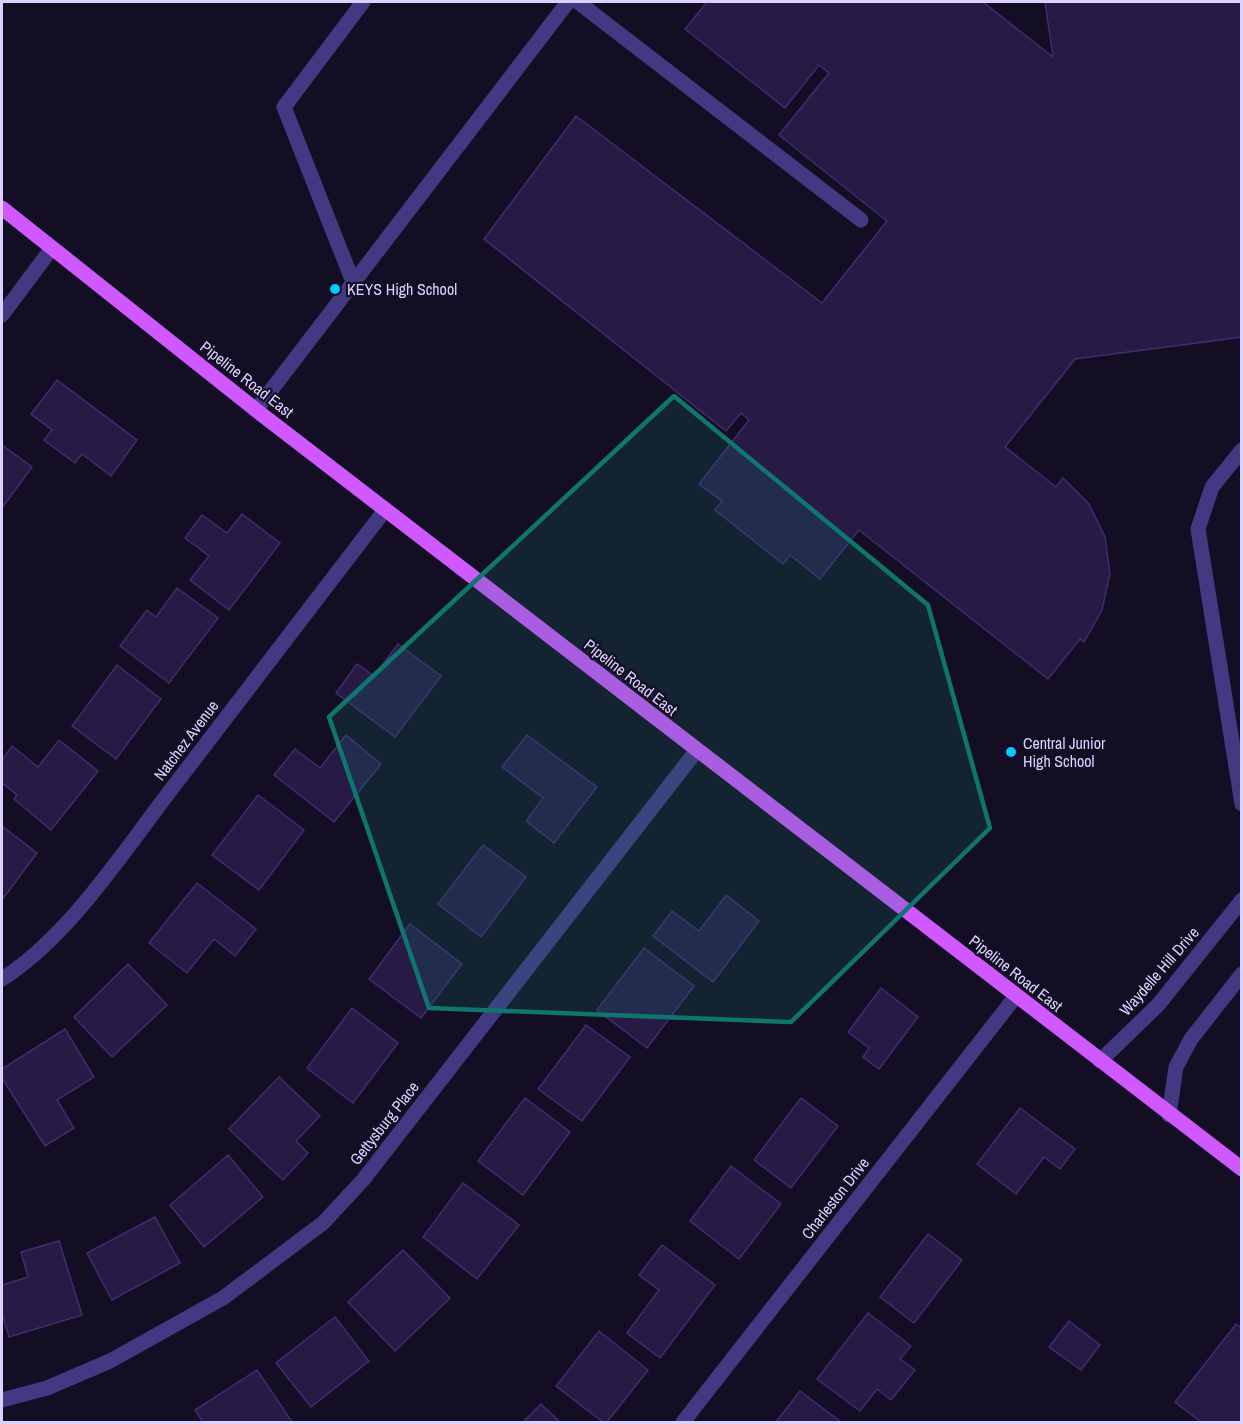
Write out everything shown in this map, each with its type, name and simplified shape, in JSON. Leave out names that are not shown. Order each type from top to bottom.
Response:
[{"type":"main road","name":"Pipeline Road East","points":[[2,208],[385,510],[1242,1169]]},
{"type":"street","points":[[353,282],[284,107],[363,2]]},
{"type":"street","points":[[256,410],[568,2]]},
{"type":"street","points":[[578,2],[861,220]]},
{"type":"street","points":[[2,315],[52,248]]},
{"type":"street","points":[[1242,450],[1212,487],[1198,529],[1242,804]]},
{"type":"street","name":"Natchez Avenue","points":[[2,979],[24,965],[52,938],[109,872],[385,510]]},
{"type":"street","name":"Gettysburg Place","points":[[2,1400],[47,1388],[110,1361],[223,1298],[323,1223],[363,1180],[697,750]]},
{"type":"street","name":"Waydelle Hill Drive","points":[[1100,1061],[1158,1005],[1242,900]]},
{"type":"street","points":[[1169,1115],[1176,1067],[1191,1039],[1242,974]]},
{"type":"street","name":"Charleston Drive","points":[[682,1422],[1016,996]]},
{"type":"highlighted area","points":[[674,396],[928,605],[990,828],[791,1022],[429,1008],[329,717]]},
{"type":"building","points":[[707,2],[983,2],[1053,57],[1045,2],[1242,2],[1242,337],[1075,359],[1005,447],[1056,487],[1063,478],[1089,504],[1105,537],[1110,574],[1102,610],[1084,642],[1080,639],[1048,679],[859,530],[820,579],[790,555],[783,564],[715,510],[722,501],[699,484],[749,420],[741,413],[726,431],[484,239],[576,116],[822,303],[887,221],[779,135],[829,73],[819,65],[785,108],[685,29]]},
{"type":"building","points":[[57,380],[137,440],[111,476],[82,454],[75,463],[44,440],[52,430],[31,414]]},
{"type":"building","points":[[2,445],[32,467],[2,508]]},
{"type":"building","points":[[242,514],[280,543],[229,610],[190,580],[209,556],[185,538],[202,515],[227,533]]},
{"type":"building","points":[[177,588],[218,618],[169,683],[120,646],[147,610],[156,617]]},
{"type":"building","points":[[398,644],[441,676],[395,737],[336,693],[357,664],[374,676]]},
{"type":"building","points":[[117,665],[161,699],[116,759],[72,726]]},
{"type":"building","points":[[346,735],[381,764],[334,822],[274,775],[295,749],[320,768]]},
{"type":"building","points":[[527,735],[597,787],[554,843],[526,821],[543,798],[502,767]]},
{"type":"building","points":[[59,740],[98,771],[51,830],[14,799],[17,795],[2,783],[2,760],[12,746],[38,767]]},
{"type":"building","points":[[258,795],[304,830],[259,890],[212,855]]},
{"type":"building","points":[[2,826],[37,853],[2,900]]},
{"type":"building","points":[[483,845],[526,877],[481,937],[438,904]]},
{"type":"building","points":[[197,883],[256,929],[235,956],[214,939],[187,973],[149,943]]},
{"type":"building","points":[[726,895],[759,921],[713,982],[653,936],[672,911],[699,931]]},
{"type":"building","points":[[410,924],[462,964],[421,1018],[369,979]]},
{"type":"building","points":[[644,948],[694,986],[647,1048],[597,1010]]},
{"type":"building","points":[[128,964],[167,1005],[112,1057],[74,1017]]},
{"type":"building","points":[[881,988],[918,1017],[879,1069],[863,1057],[869,1048],[848,1032]]},
{"type":"building","points":[[352,1008],[398,1043],[353,1103],[307,1068]]},
{"type":"building","points":[[586,1025],[630,1057],[582,1121],[538,1089]]},
{"type":"building","points":[[65,1029],[94,1077],[57,1100],[74,1128],[45,1146],[2,1078],[2,1069]]},
{"type":"building","points":[[279,1077],[320,1116],[296,1141],[308,1153],[283,1180],[229,1129]]},
{"type":"building","points":[[525,1098],[570,1132],[523,1195],[478,1161]]},
{"type":"building","points":[[801,1098],[838,1126],[791,1188],[754,1160]]},
{"type":"building","points":[[1020,1108],[1075,1149],[1060,1169],[1044,1157],[1016,1194],[977,1164]]},
{"type":"building","points":[[228,1155],[263,1197],[204,1247],[170,1205]]},
{"type":"building","points":[[731,1166],[781,1204],[739,1259],[690,1221]]},
{"type":"building","points":[[463,1183],[519,1225],[477,1279],[423,1237]]},
{"type":"building","points":[[155,1217],[180,1263],[112,1300],[87,1253]]},
{"type":"building","points":[[928,1234],[962,1260],[914,1323],[880,1297]]},
{"type":"building","points":[[59,1241],[82,1315],[9,1337],[2,1313],[2,1285],[28,1277],[21,1252]]},
{"type":"building","points":[[662,1245],[715,1285],[660,1358],[627,1333],[659,1290],[639,1275]]},
{"type":"building","points":[[403,1250],[450,1298],[395,1351],[348,1302]]},
{"type":"building","points":[[868,1313],[911,1346],[900,1359],[915,1370],[891,1400],[877,1389],[860,1411],[817,1379]]},
{"type":"building","points":[[335,1317],[369,1361],[311,1407],[276,1363]]},
{"type":"building","points":[[1069,1321],[1100,1345],[1081,1370],[1049,1347]]},
{"type":"building","points":[[1236,1324],[1242,1328],[1242,1422],[1201,1422],[1175,1402]]},
{"type":"building","points":[[599,1331],[648,1370],[607,1422],[603,1422],[556,1386]]},
{"type":"building","points":[[257,1370],[292,1422],[203,1422],[195,1410]]},
{"type":"building","points":[[800,1391],[841,1422],[776,1422]]},
{"type":"building","points":[[541,1404],[560,1422],[523,1422]]},
{"type":"place","name":"KEYS High School","points":[[335,289]]},
{"type":"place","name":"Central Junior High School","points":[[1011,752]]}]
